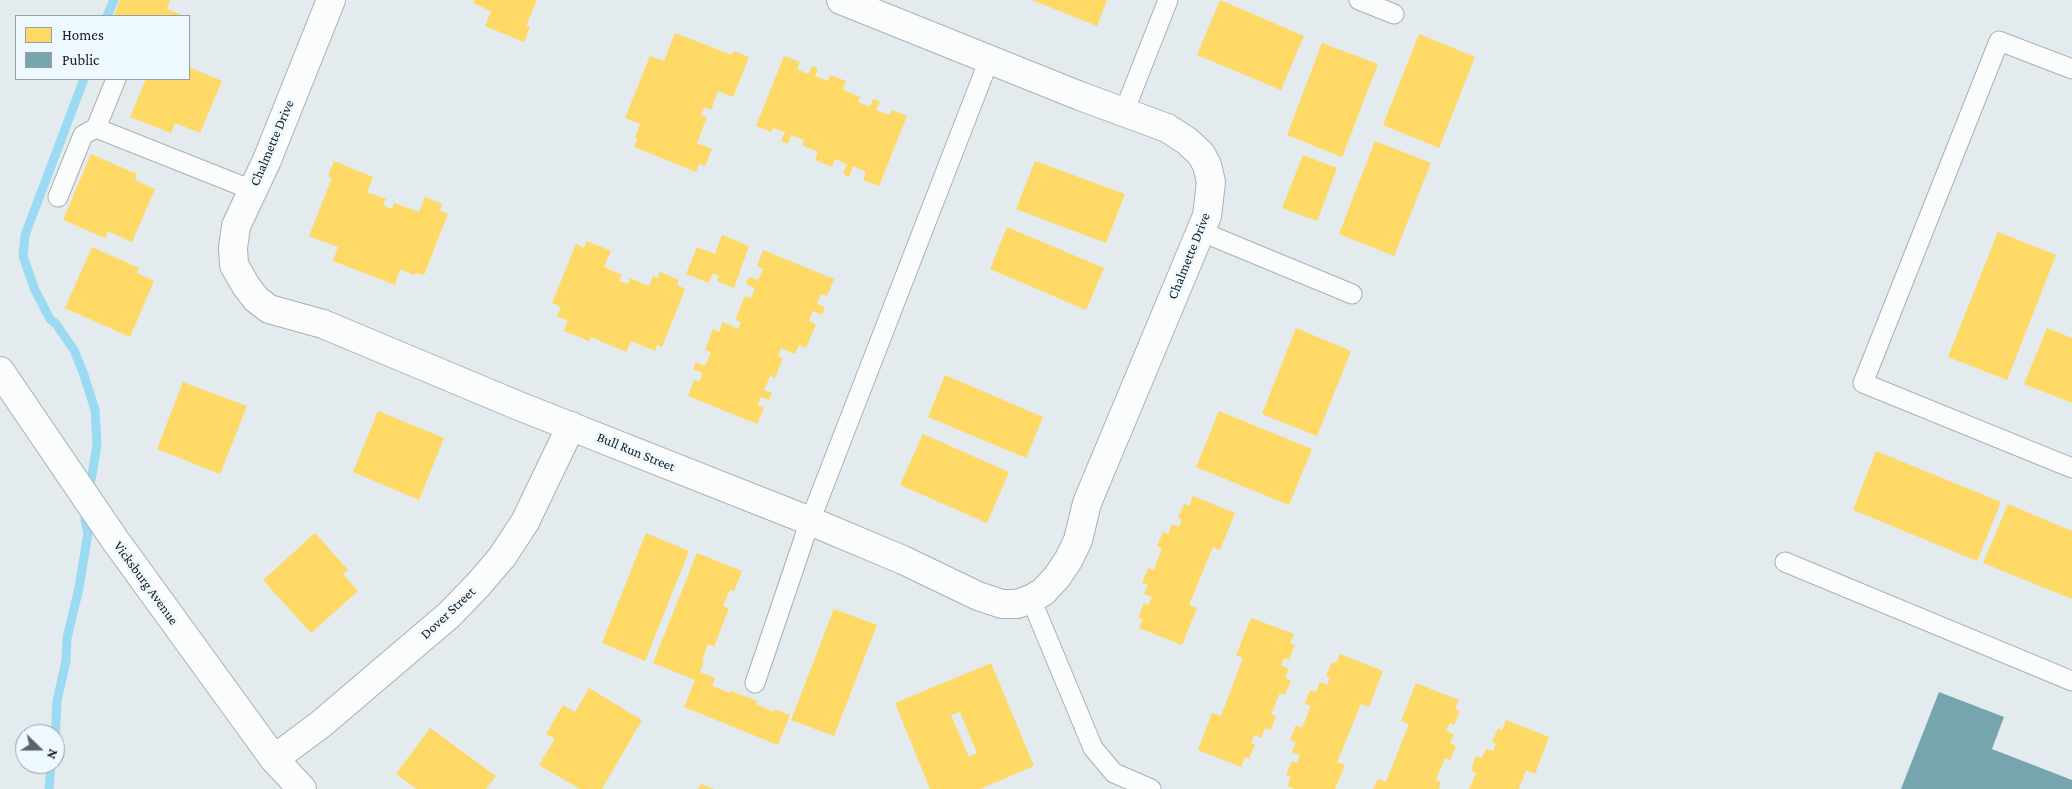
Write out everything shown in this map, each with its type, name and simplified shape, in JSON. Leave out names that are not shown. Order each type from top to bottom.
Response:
[{"type":"street","name":"Chalmette Drive","points":[[246,286],[234,265],[232,248],[236,226],[267,160],[332,0]]},
{"type":"street","name":"Chalmette Drive","points":[[841,0],[1080,96],[1167,128],[1187,141],[1201,154],[1207,166],[1211,182],[1208,216],[1186,264],[1087,503],[1078,540],[1057,577],[1043,592],[1032,599]]},
{"type":"street","name":"Bull Run Street","points":[[246,286],[256,299],[269,309],[323,324],[571,426],[810,521],[903,560],[978,596],[1002,604],[1017,604],[1032,599]]},
{"type":"street","name":"Vicksburg Avenue","points":[[0,371],[115,540],[274,759],[302,789]]},
{"type":"street","name":"Dover Street","points":[[274,759],[321,724],[449,615],[478,585],[502,557],[525,522],[571,426]]},
{"type":"lane","points":[[1124,112],[1168,0]]},
{"type":"lane","points":[[1359,0],[1394,14]]},
{"type":"lane","points":[[2072,70],[1999,41],[1863,383],[2072,468]]},
{"type":"lane","points":[[754,683],[810,521],[989,60]]},
{"type":"lane","points":[[58,197],[83,135],[96,128],[116,80]]},
{"type":"lane","points":[[96,128],[252,190]]},
{"type":"lane","points":[[1202,232],[1352,294]]},
{"type":"lane","points":[[1785,562],[2072,681]]},
{"type":"lane","points":[[1032,599],[1093,748],[1114,774],[1151,789]]},
{"type":"building: Homes","points":[[120,0],[170,0],[167,9],[180,14],[180,15],[114,15]]},
{"type":"building: Homes","points":[[474,0],[537,0],[526,26],[530,27],[524,42],[485,26],[491,11],[473,3]]},
{"type":"building: Homes","points":[[1032,0],[1107,0],[1097,26]]},
{"type":"building: Homes","points":[[1220,0],[1304,36],[1281,90],[1197,55]]},
{"type":"building: Homes","points":[[675,33],[732,55],[734,51],[749,57],[733,97],[718,91],[711,110],[704,107],[701,115],[707,117],[697,143],[712,149],[705,166],[699,164],[696,172],[634,147],[640,124],[625,118],[650,56],[664,61]]},
{"type":"building: Homes","points":[[1419,34],[1475,57],[1439,148],[1383,125]]},
{"type":"building: Homes","points":[[1322,43],[1378,64],[1342,157],[1287,135]]},
{"type":"building: Homes","points":[[784,56],[800,62],[797,69],[808,74],[812,66],[818,68],[815,76],[828,81],[830,75],[846,81],[843,90],[860,97],[858,102],[870,107],[873,99],[880,102],[876,110],[889,115],[892,110],[907,116],[879,186],[863,180],[866,172],[853,166],[849,177],[843,174],[847,164],[835,159],[832,167],[815,160],[818,152],[802,145],[804,140],[791,135],[788,144],[781,141],[785,132],[773,128],[771,132],[756,126]]},
{"type":"building: Homes","points":[[190,67],[222,81],[200,133],[175,123],[171,133],[130,117],[146,80],[190,80]]},
{"type":"building: Homes","points":[[1375,141],[1431,163],[1394,256],[1339,234]]},
{"type":"building: Homes","points":[[91,154],[137,174],[135,180],[155,189],[132,242],[108,231],[105,238],[63,220]]},
{"type":"building: Homes","points":[[1303,155],[1337,168],[1317,221],[1282,208]]},
{"type":"building: Homes","points":[[334,161],[373,177],[367,192],[386,199],[383,205],[392,209],[394,203],[419,212],[425,197],[442,204],[440,210],[448,214],[424,275],[415,273],[414,275],[400,269],[395,285],[333,261],[338,247],[309,236],[332,178],[328,176]]},
{"type":"building: Homes","points":[[1035,161],[1125,194],[1106,243],[1016,209]]},
{"type":"building: Homes","points":[[1007,227],[1104,268],[1086,310],[990,269]]},
{"type":"building: Homes","points":[[1998,232],[2056,255],[2007,380],[1948,357]]},
{"type":"building: Homes","points":[[722,235],[749,246],[734,288],[717,281],[719,276],[713,273],[709,283],[686,274],[697,247],[715,254]]},
{"type":"building: Homes","points":[[587,241],[611,251],[604,267],[622,275],[619,281],[628,284],[630,278],[649,286],[653,276],[658,278],[660,272],[679,280],[677,285],[685,289],[662,347],[657,345],[655,351],[631,341],[626,352],[591,337],[589,341],[564,331],[568,321],[557,316],[561,307],[552,303],[576,244],[584,248]]},
{"type":"building: Homes","points":[[92,247],[139,268],[137,273],[154,281],[130,337],[65,308]]},
{"type":"building: Homes","points":[[763,250],[834,279],[827,296],[821,294],[817,304],[825,307],[822,315],[813,311],[809,321],[816,324],[806,348],[799,345],[795,354],[781,348],[778,356],[783,358],[775,378],[770,376],[764,390],[772,393],[769,400],[761,397],[758,405],[764,408],[757,424],[688,396],[694,380],[699,382],[703,373],[693,369],[696,362],[705,366],[711,352],[705,350],[713,329],[719,332],[723,322],[738,329],[741,322],[735,320],[745,296],[751,298],[755,288],[746,284],[749,277],[758,280],[763,269],[757,266]]},
{"type":"building: Homes","points":[[1296,328],[1351,351],[1317,436],[1262,414]]},
{"type":"building: Homes","points":[[2047,328],[2072,338],[2072,403],[2024,384]]},
{"type":"building: Homes","points":[[945,375],[1043,417],[1026,458],[928,417]]},
{"type":"building: Homes","points":[[183,382],[247,406],[220,474],[157,449]]},
{"type":"building: Homes","points":[[378,411],[444,438],[419,500],[353,472]]},
{"type":"building: Homes","points":[[1219,411],[1312,449],[1289,505],[1196,467]]},
{"type":"building: Homes","points":[[923,434],[1009,472],[987,523],[900,485]]},
{"type":"building: Homes","points":[[1876,451],[2001,502],[1977,561],[1853,510]]},
{"type":"building: Homes","points":[[1193,496],[1235,513],[1220,550],[1213,547],[1189,605],[1197,608],[1182,645],[1139,628],[1143,619],[1138,618],[1144,603],[1148,605],[1152,597],[1144,594],[1148,585],[1142,583],[1148,568],[1154,570],[1162,548],[1157,546],[1163,532],[1168,534],[1172,524],[1179,527],[1182,520],[1178,518],[1184,504],[1189,506]]},
{"type":"building: Homes","points":[[2008,504],[2072,531],[2072,599],[1983,563]]},
{"type":"building: Homes","points":[[315,533],[348,570],[343,574],[358,591],[311,633],[263,580]]},
{"type":"building: Homes","points":[[646,533],[689,551],[645,661],[602,643]]},
{"type":"building: Homes","points":[[697,553],[742,571],[734,591],[730,590],[723,606],[729,608],[714,647],[708,644],[700,672],[715,678],[712,686],[757,701],[756,704],[774,712],[775,709],[790,715],[778,745],[684,707],[695,680],[653,663]]},
{"type":"building: Homes","points":[[834,609],[877,625],[834,736],[791,720]]},
{"type":"building: Homes","points":[[1251,618],[1294,634],[1290,643],[1295,645],[1289,660],[1284,658],[1281,665],[1289,669],[1285,678],[1291,680],[1285,695],[1280,693],[1271,714],[1276,716],[1271,730],[1265,728],[1261,738],[1254,735],[1251,743],[1255,744],[1249,759],[1245,757],[1241,767],[1198,750],[1212,713],[1221,716],[1243,658],[1236,655]]},
{"type":"building: Homes","points":[[1340,654],[1383,671],[1369,707],[1361,704],[1337,762],[1345,765],[1335,789],[1295,789],[1287,786],[1291,777],[1286,775],[1292,761],[1297,763],[1300,755],[1292,752],[1296,742],[1290,740],[1296,725],[1302,728],[1311,706],[1305,704],[1310,690],[1316,692],[1320,682],[1327,685],[1330,678],[1326,676],[1332,662],[1336,663]]},
{"type":"building: Homes","points":[[991,663],[1034,766],[980,789],[930,789],[895,703]],"holes":[[[960,712],[977,753],[969,757],[951,715]]]},
{"type":"building: Homes","points":[[1416,683],[1459,700],[1455,709],[1460,711],[1454,725],[1450,723],[1446,731],[1454,734],[1450,743],[1456,746],[1450,760],[1445,758],[1436,780],[1441,782],[1439,789],[1373,789],[1378,779],[1386,782],[1409,724],[1401,721]]},
{"type":"building: Homes","points":[[589,688],[642,720],[602,789],[580,789],[539,765],[555,739],[546,734],[563,705],[575,712]]},
{"type":"building: Homes","points":[[1506,720],[1549,737],[1535,774],[1526,770],[1519,789],[1469,789],[1476,773],[1471,770],[1476,756],[1482,758],[1486,749],[1493,751],[1496,744],[1492,742],[1498,728],[1502,730]]},
{"type":"building: Homes","points":[[430,728],[496,776],[486,789],[417,789],[396,774]]},
{"type":"building: Homes","points":[[701,784],[714,789],[698,789]]},
{"type":"building: Public","points":[[1939,692],[2004,717],[1992,749],[2072,780],[2072,789],[1901,789]]},
{"type":"waterway","points":[[107,15],[114,0]]},
{"type":"waterway","points":[[84,80],[25,235],[23,256],[34,288],[50,319],[56,324],[74,350],[95,410],[97,445],[89,492]]},
{"type":"waterway","points":[[56,724],[57,701],[66,661],[67,638],[79,588],[88,533],[85,520],[86,510]]},
{"type":"waterway","points":[[49,789],[50,774]]}]
